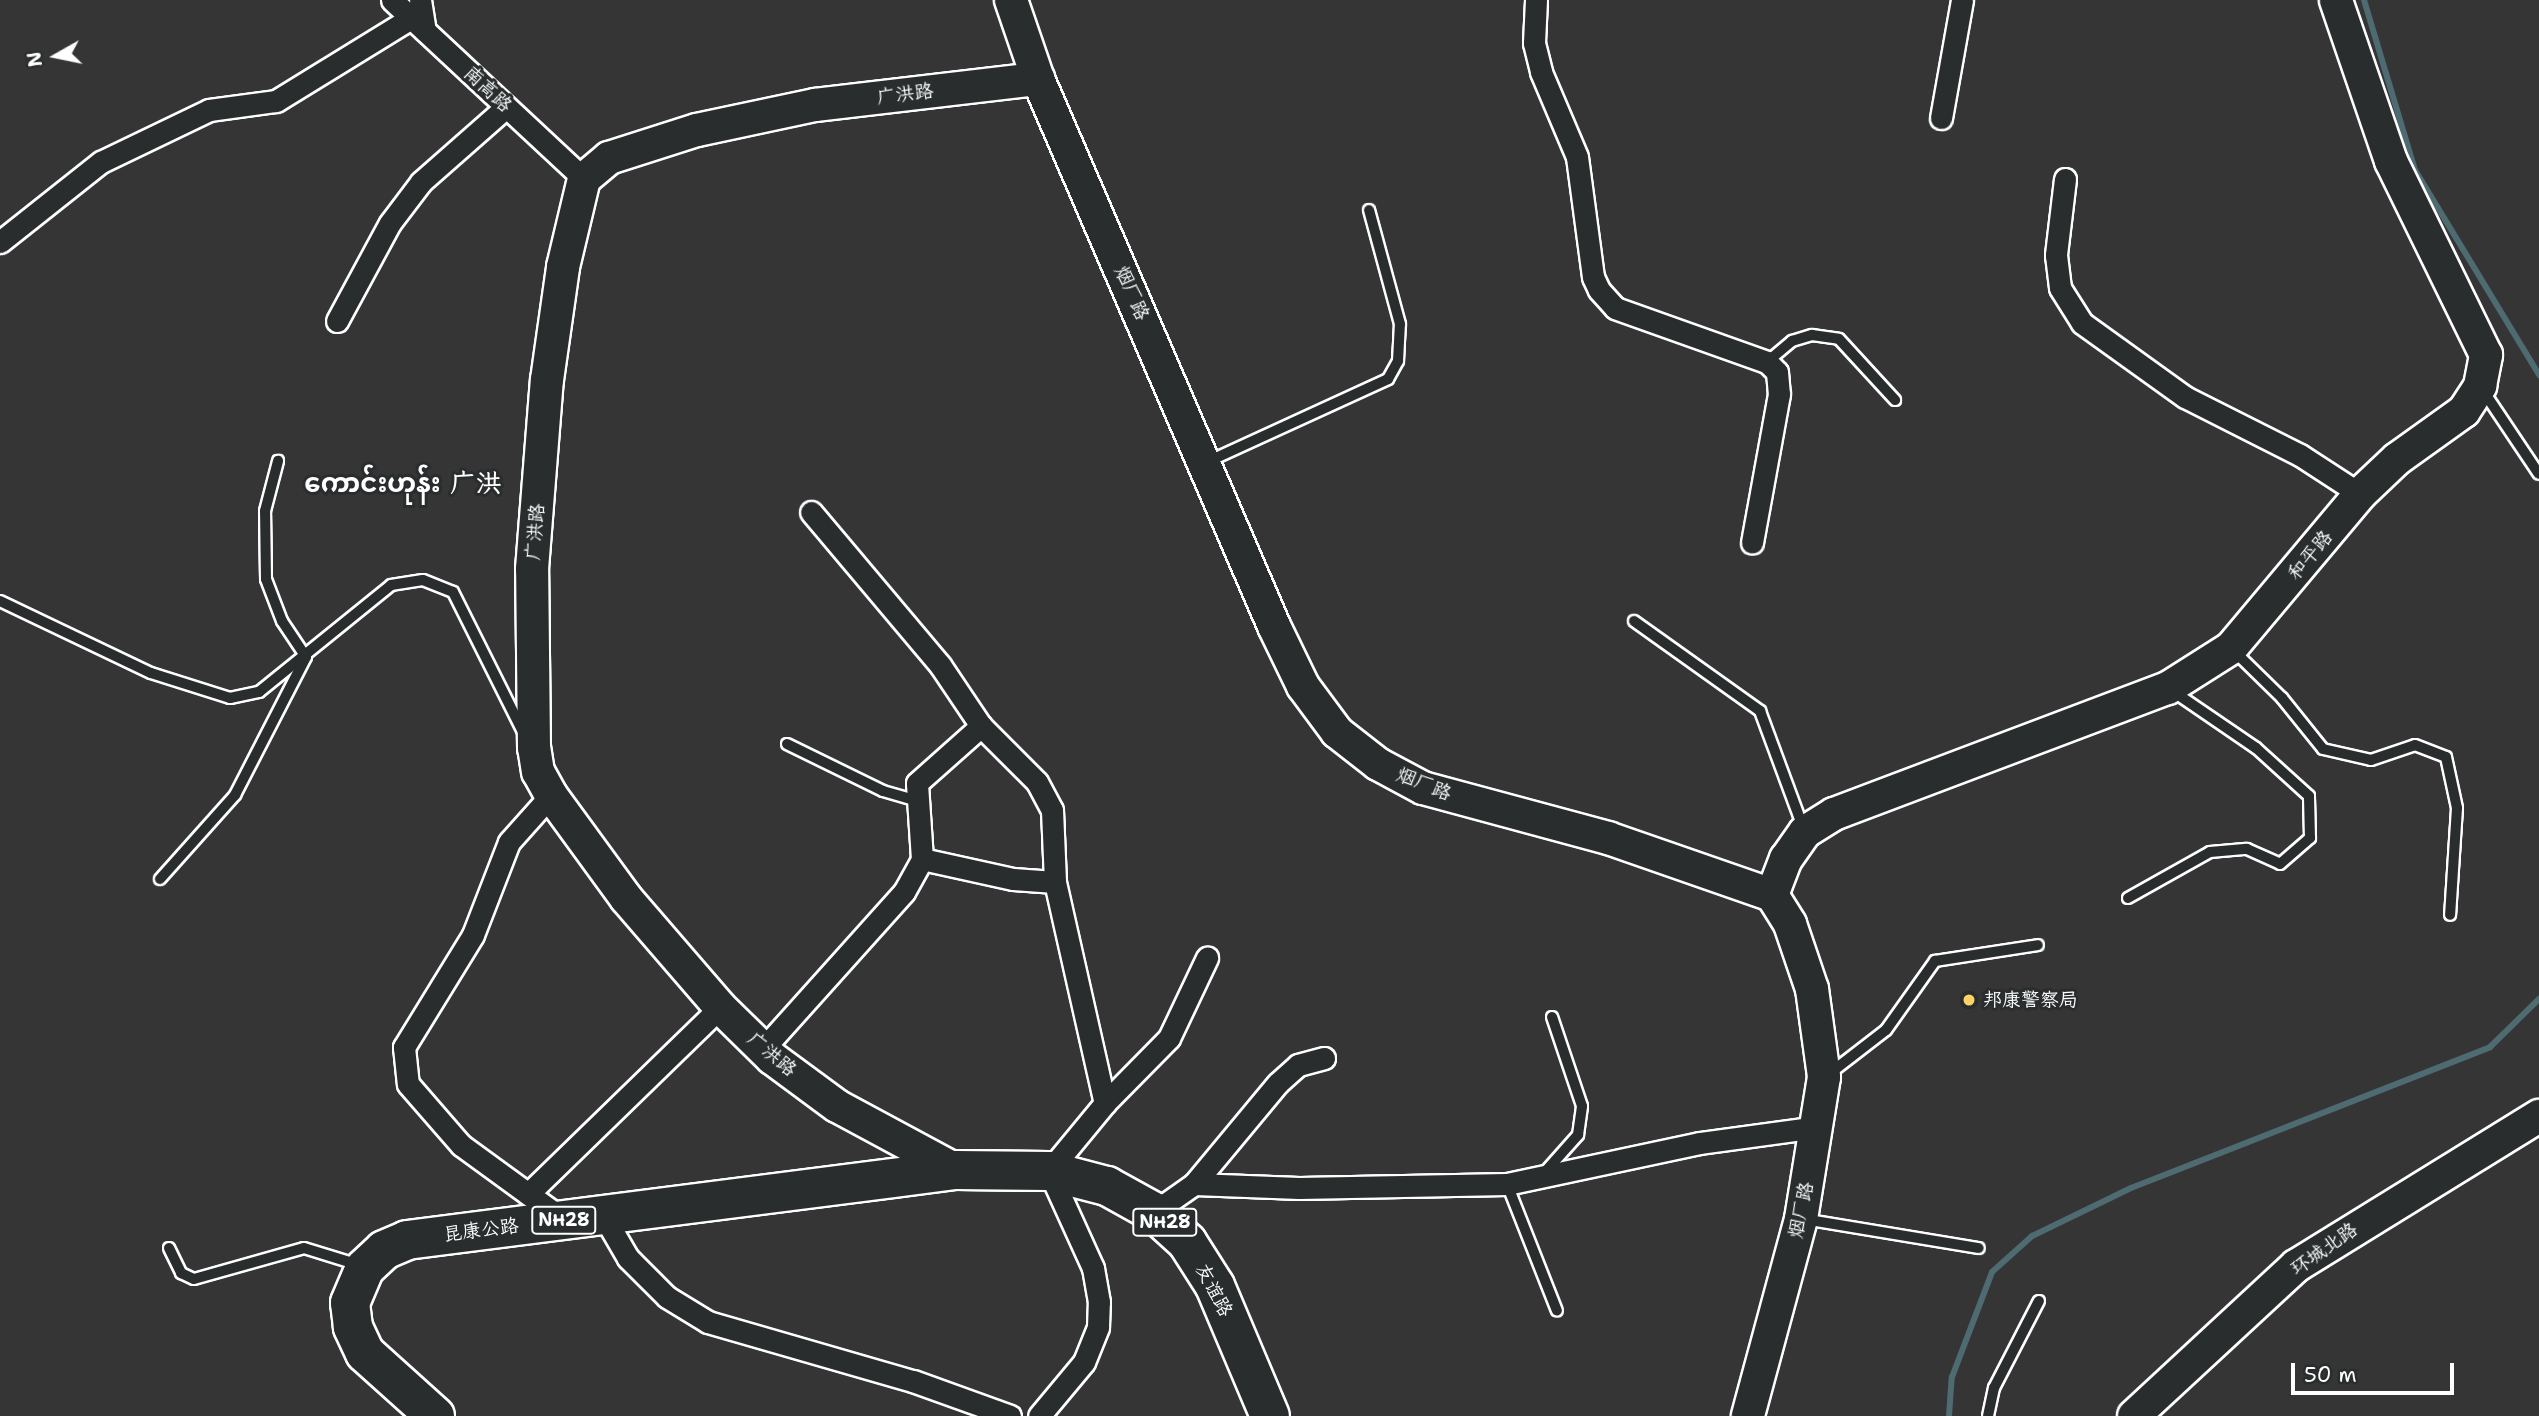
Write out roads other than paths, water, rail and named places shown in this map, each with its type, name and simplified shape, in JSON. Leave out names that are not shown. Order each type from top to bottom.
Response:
[{"type":"highway","name":"友谊路","points":[[956,1170],[1049,1171],[1107,1186],[1154,1212],[1187,1242],[1215,1286],[1270,1416]]},
{"type":"highway","name":"昆康公路","points":[[435,1416],[365,1353],[353,1327],[350,1303],[365,1268],[384,1250],[407,1240],[956,1170]]},
{"type":"street","name":"南高路","points":[[392,0],[419,16],[506,107],[584,179]]},
{"type":"street","name":"烟厂路","points":[[1011,0],[1038,79],[1303,686],[1337,732],[1378,764],[1423,788],[1608,838],[1772,895],[1790,924],[1804,958],[1820,1029],[1824,1077],[1801,1219],[1748,1416]]},
{"type":"street","points":[[1536,0],[1534,43],[1541,72],[1577,157],[1593,277],[1599,290],[1615,309],[1643,321],[1767,362],[1777,372],[1779,394],[1752,543]]},
{"type":"street","points":[[1941,118],[1962,0]]},
{"type":"street","name":"和平路","points":[[1772,895],[1786,859],[1805,832],[1863,800],[2168,688],[2231,648],[2360,494],[2397,459],[2464,411],[2480,386],[2486,355],[2391,161],[2336,0]]},
{"type":"street","points":[[0,242],[101,162],[208,110],[276,101],[419,16]]},
{"type":"street","name":"广洪路","points":[[956,1170],[837,1106],[763,1049],[720,1007],[626,898],[551,795],[536,759],[532,569],[545,407],[563,267],[584,179],[609,158],[697,130],[814,105],[1038,79]]},
{"type":"street","points":[[337,321],[390,223],[421,182],[506,107]]},
{"type":"street","points":[[2065,178],[2056,255],[2060,288],[2082,323],[2185,397],[2300,456],[2360,494]]},
{"type":"street","points":[[811,512],[940,665],[981,726],[1037,782],[1052,810],[1055,882],[1105,1103]]},
{"type":"street","points":[[763,1049],[904,892],[922,859],[915,800],[917,783],[981,726]]},
{"type":"street","points":[[551,795],[509,842],[473,935],[404,1046],[408,1084],[461,1145],[564,1220]]},
{"type":"street","points":[[922,859],[1013,879],[1055,882]]},
{"type":"street","points":[[1039,1416],[1084,1362],[1098,1327],[1093,1268],[1049,1171],[1105,1103],[1169,1038],[1207,958]]},
{"type":"street","points":[[528,1194],[720,1007]]},
{"type":"street","points":[[1154,1212],[1194,1184],[1278,1083],[1298,1065],[1324,1058]]},
{"type":"street","name":"环城北路","points":[[2134,1416],[2296,1266],[2539,1116]]},
{"type":"street","points":[[1194,1184],[1299,1188],[1507,1184],[1539,1180],[1700,1143],[1817,1127]]},
{"type":"street","points":[[603,1215],[628,1258],[667,1297],[708,1322],[913,1381],[1010,1416]]},
{"type":"lane","points":[[1206,463],[1388,379],[1398,361],[1400,324],[1369,210]]},
{"type":"lane","points":[[1767,362],[1792,341],[1812,335],[1839,339],[1895,400]]},
{"type":"lane","points":[[2480,386],[2539,474]]},
{"type":"lane","points":[[278,461],[265,512],[266,579],[282,621],[306,657]]},
{"type":"lane","points":[[0,601],[151,673],[230,698],[259,692],[306,657],[391,585],[423,580],[453,592],[536,759]]},
{"type":"lane","points":[[1634,621],[1760,711],[1805,832]]},
{"type":"lane","points":[[2231,648],[2282,698],[2322,749],[2371,760],[2415,745],[2446,757],[2457,808],[2450,915]]},
{"type":"lane","points":[[160,879],[235,795],[306,657]]},
{"type":"lane","points":[[2128,898],[2210,852],[2248,849],[2280,864],[2310,838],[2309,796],[2256,748],[2168,688]]},
{"type":"lane","points":[[787,744],[883,791],[915,800]]},
{"type":"lane","points":[[1824,1077],[1886,1030],[1935,961],[2038,945]]},
{"type":"lane","points":[[1539,1180],[1578,1135],[1582,1106],[1552,1017]]},
{"type":"lane","points":[[1507,1184],[1557,1311]]},
{"type":"lane","points":[[1801,1219],[1979,1248]]},
{"type":"lane","points":[[170,1248],[181,1273],[194,1279],[304,1248],[365,1268]]},
{"type":"lane","points":[[1988,1416],[1994,1388],[2039,1301]]},
{"type":"waterway","points":[[2364,0],[2415,170],[2539,375]]},
{"type":"waterway","points":[[1949,1416],[1952,1377],[1992,1272],[2032,1236],[2131,1188],[2490,1047],[2539,999]]},
{"type":"place","name":"邦康警察局","points":[[1969,1000]]},
{"type":"district","name":"ကောင်းဟုန်း 广洪","points":[[403,483]]}]
